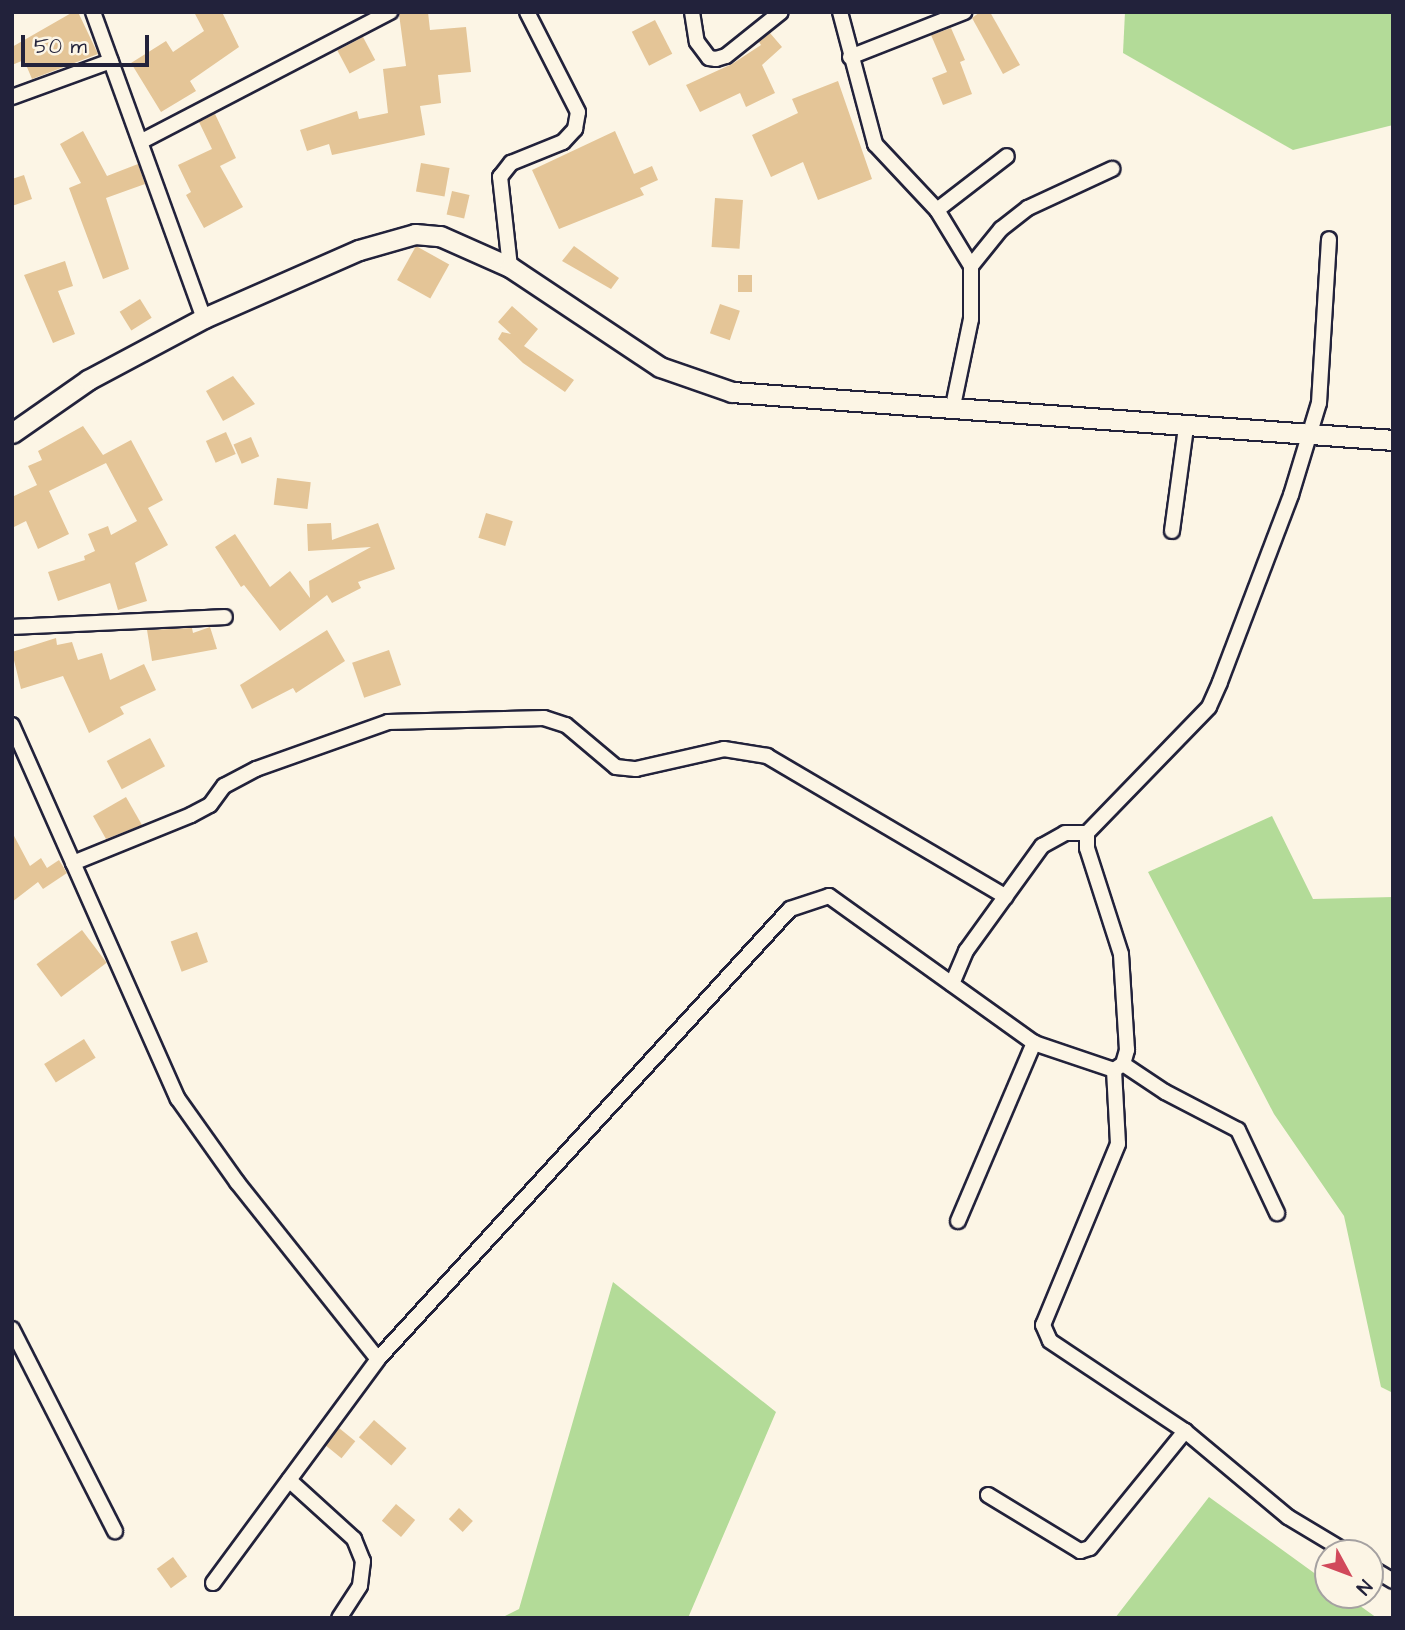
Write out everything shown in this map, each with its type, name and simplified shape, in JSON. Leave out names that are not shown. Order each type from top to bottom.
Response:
[{"type":"street","points":[[93,12],[204,318]]},
{"type":"street","points":[[142,141],[390,12]]},
{"type":"street","points":[[510,267],[500,177],[511,163],[563,142],[575,130],[578,111],[527,12]]},
{"type":"street","points":[[692,12],[696,41],[709,58],[716,59],[726,56],[781,12]]},
{"type":"street","points":[[840,12],[849,57],[875,144],[937,210],[971,266],[971,318],[952,411]]},
{"type":"street","points":[[849,57],[964,12]]},
{"type":"street","points":[[12,97],[111,61]]},
{"type":"street","points":[[937,210],[1007,156]]},
{"type":"street","points":[[971,266],[1001,229],[1028,208],[1112,169]]},
{"type":"street","points":[[12,433],[88,380],[204,318],[359,250],[415,234],[440,236],[510,267],[649,360],[696,383],[766,397],[1393,440]]},
{"type":"street","points":[[1325,1539],[1288,1517],[1185,1431],[1050,1341],[1043,1325],[1118,1144],[1119,1067],[1127,1050],[1121,954],[1087,848],[1087,833],[1209,707],[1292,495],[1306,436],[1320,402],[1324,370],[1329,239]]},
{"type":"street","points":[[1172,531],[1186,427]]},
{"type":"street","points":[[12,627],[225,617]]},
{"type":"street","points":[[73,863],[191,816],[210,805],[224,786],[256,769],[388,722],[544,718],[566,725],[616,767],[636,769],[724,749],[767,756],[1006,897]]},
{"type":"street","points":[[12,725],[178,1099],[237,1182],[378,1359]]},
{"type":"street","points":[[952,984],[966,951],[1042,846],[1065,833],[1087,833]]},
{"type":"street","points":[[213,1583],[378,1359],[790,909],[829,896],[1034,1043],[1119,1067],[1238,1130],[1277,1213]]},
{"type":"street","points":[[958,1221],[1034,1043]]},
{"type":"street","points":[[12,1329],[114,1531]]},
{"type":"street","points":[[988,1495],[1070,1549],[1090,1548],[1185,1431]]},
{"type":"street","points":[[289,1480],[354,1539],[363,1561],[360,1586],[339,1618]]},
{"type":"green space","points":[[1125,12],[1393,12],[1393,125],[1293,150],[1123,53]]},
{"type":"green space","points":[[1272,816],[1313,899],[1393,897],[1393,1393],[1381,1387],[1344,1216],[1274,1114],[1148,872]]},
{"type":"green space","points":[[613,1282],[776,1412],[688,1618],[501,1618],[519,1609]]},
{"type":"green space","points":[[1209,1497],[1314,1573],[1314,1609],[1364,1609],[1377,1618],[1115,1618]]},
{"type":"building","points":[[73,12],[78,12],[98,54],[32,79],[24,60],[12,65],[12,47]]},
{"type":"building","points":[[194,12],[222,12],[239,47],[190,81],[196,91],[161,112],[131,63],[166,41],[173,52],[204,31]]},
{"type":"building","points":[[428,12],[430,30],[466,27],[471,72],[438,75],[441,103],[420,106],[425,135],[332,155],[329,144],[307,151],[300,130],[357,111],[359,119],[388,113],[383,69],[406,66],[399,14]]},
{"type":"building","points":[[980,12],[990,12],[1020,65],[1003,74],[972,18]]},
{"type":"building","points":[[655,20],[672,54],[649,66],[632,32]]},
{"type":"building","points":[[951,28],[965,60],[960,62],[972,94],[943,105],[932,78],[947,72],[931,35]]},
{"type":"building","points":[[770,33],[782,47],[762,65],[775,93],[746,107],[740,93],[700,112],[686,85],[732,64],[761,45],[759,42]]},
{"type":"building","points":[[363,37],[375,60],[350,74],[337,51]]},
{"type":"building","points":[[838,81],[872,179],[818,200],[803,162],[771,177],[752,135],[798,113],[792,99]]},
{"type":"building","points":[[215,114],[236,158],[220,166],[243,207],[204,228],[186,195],[191,192],[178,165],[212,149],[199,122]]},
{"type":"building","points":[[83,131],[107,176],[138,164],[145,184],[106,198],[129,269],[103,279],[69,188],[81,183],[60,144]]},
{"type":"building","points":[[615,131],[634,174],[652,166],[658,180],[640,188],[644,195],[559,229],[532,170]]},
{"type":"building","points":[[421,163],[450,168],[445,197],[416,192]]},
{"type":"building","points":[[24,175],[32,199],[12,206],[12,179]]},
{"type":"building","points":[[452,191],[470,195],[464,218],[447,214]]},
{"type":"building","points":[[715,198],[743,200],[740,249],[712,247]]},
{"type":"building","points":[[416,246],[449,264],[430,299],[397,280]]},
{"type":"building","points":[[574,246],[619,278],[611,289],[562,261]]},
{"type":"building","points":[[65,261],[73,286],[58,291],[75,334],[53,343],[24,275]]},
{"type":"building","points":[[738,275],[752,275],[752,292],[738,292]]},
{"type":"building","points":[[140,299],[152,318],[131,330],[120,312]]},
{"type":"building","points":[[720,304],[740,311],[730,340],[710,333]]},
{"type":"building","points":[[512,306],[538,329],[524,346],[574,380],[565,392],[523,363],[498,339],[502,332],[511,334],[498,322]]},
{"type":"building","points":[[233,376],[255,404],[223,421],[206,391]]},
{"type":"building","points":[[83,426],[103,455],[131,440],[163,500],[148,508],[168,545],[135,563],[147,601],[118,610],[110,583],[58,601],[48,572],[85,560],[84,556],[95,551],[88,534],[108,526],[111,535],[137,521],[106,463],[49,491],[69,534],[38,549],[26,521],[12,528],[12,497],[37,485],[28,466],[42,460],[38,451]]},
{"type":"building","points":[[226,432],[236,454],[216,463],[206,441]]},
{"type":"building","points":[[251,437],[259,456],[242,464],[234,444]]},
{"type":"building","points":[[277,478],[311,482],[307,509],[274,505]]},
{"type":"building","points":[[486,513],[513,521],[505,546],[478,538]]},
{"type":"building","points":[[331,523],[332,540],[378,523],[395,569],[358,582],[361,588],[332,603],[327,595],[280,631],[244,585],[241,587],[215,547],[235,534],[270,587],[290,571],[310,598],[309,581],[371,547],[308,551],[307,524]]},
{"type":"building","points":[[210,627],[217,649],[152,661],[147,630],[192,628],[193,633]]},
{"type":"building","points":[[327,630],[345,661],[296,693],[293,688],[252,709],[240,685]]},
{"type":"building","points":[[56,638],[57,645],[72,642],[78,660],[102,653],[110,680],[144,664],[156,690],[120,707],[124,714],[89,733],[63,676],[21,689],[12,652]]},
{"type":"building","points":[[389,650],[401,685],[364,698],[352,663]]},
{"type":"building","points":[[150,738],[165,766],[122,789],[107,761]]},
{"type":"building","points":[[126,797],[142,825],[106,839],[93,816]]},
{"type":"building","points":[[12,832],[30,866],[41,858],[47,868],[59,860],[67,873],[43,889],[38,882],[12,902]]},
{"type":"building","points":[[82,930],[107,963],[61,997],[36,964]]},
{"type":"building","points":[[197,932],[208,962],[182,972],[171,942]]},
{"type":"building","points":[[84,1039],[96,1058],[56,1083],[44,1064]]},
{"type":"building","points":[[374,1420],[406,1448],[391,1466],[359,1437]]},
{"type":"building","points":[[339,1428],[355,1441],[341,1458],[325,1445]]},
{"type":"building","points":[[396,1504],[415,1520],[401,1537],[382,1521]]},
{"type":"building","points":[[459,1508],[473,1521],[463,1532],[449,1519]]},
{"type":"building","points":[[173,1557],[187,1576],[171,1588],[157,1569]]}]
